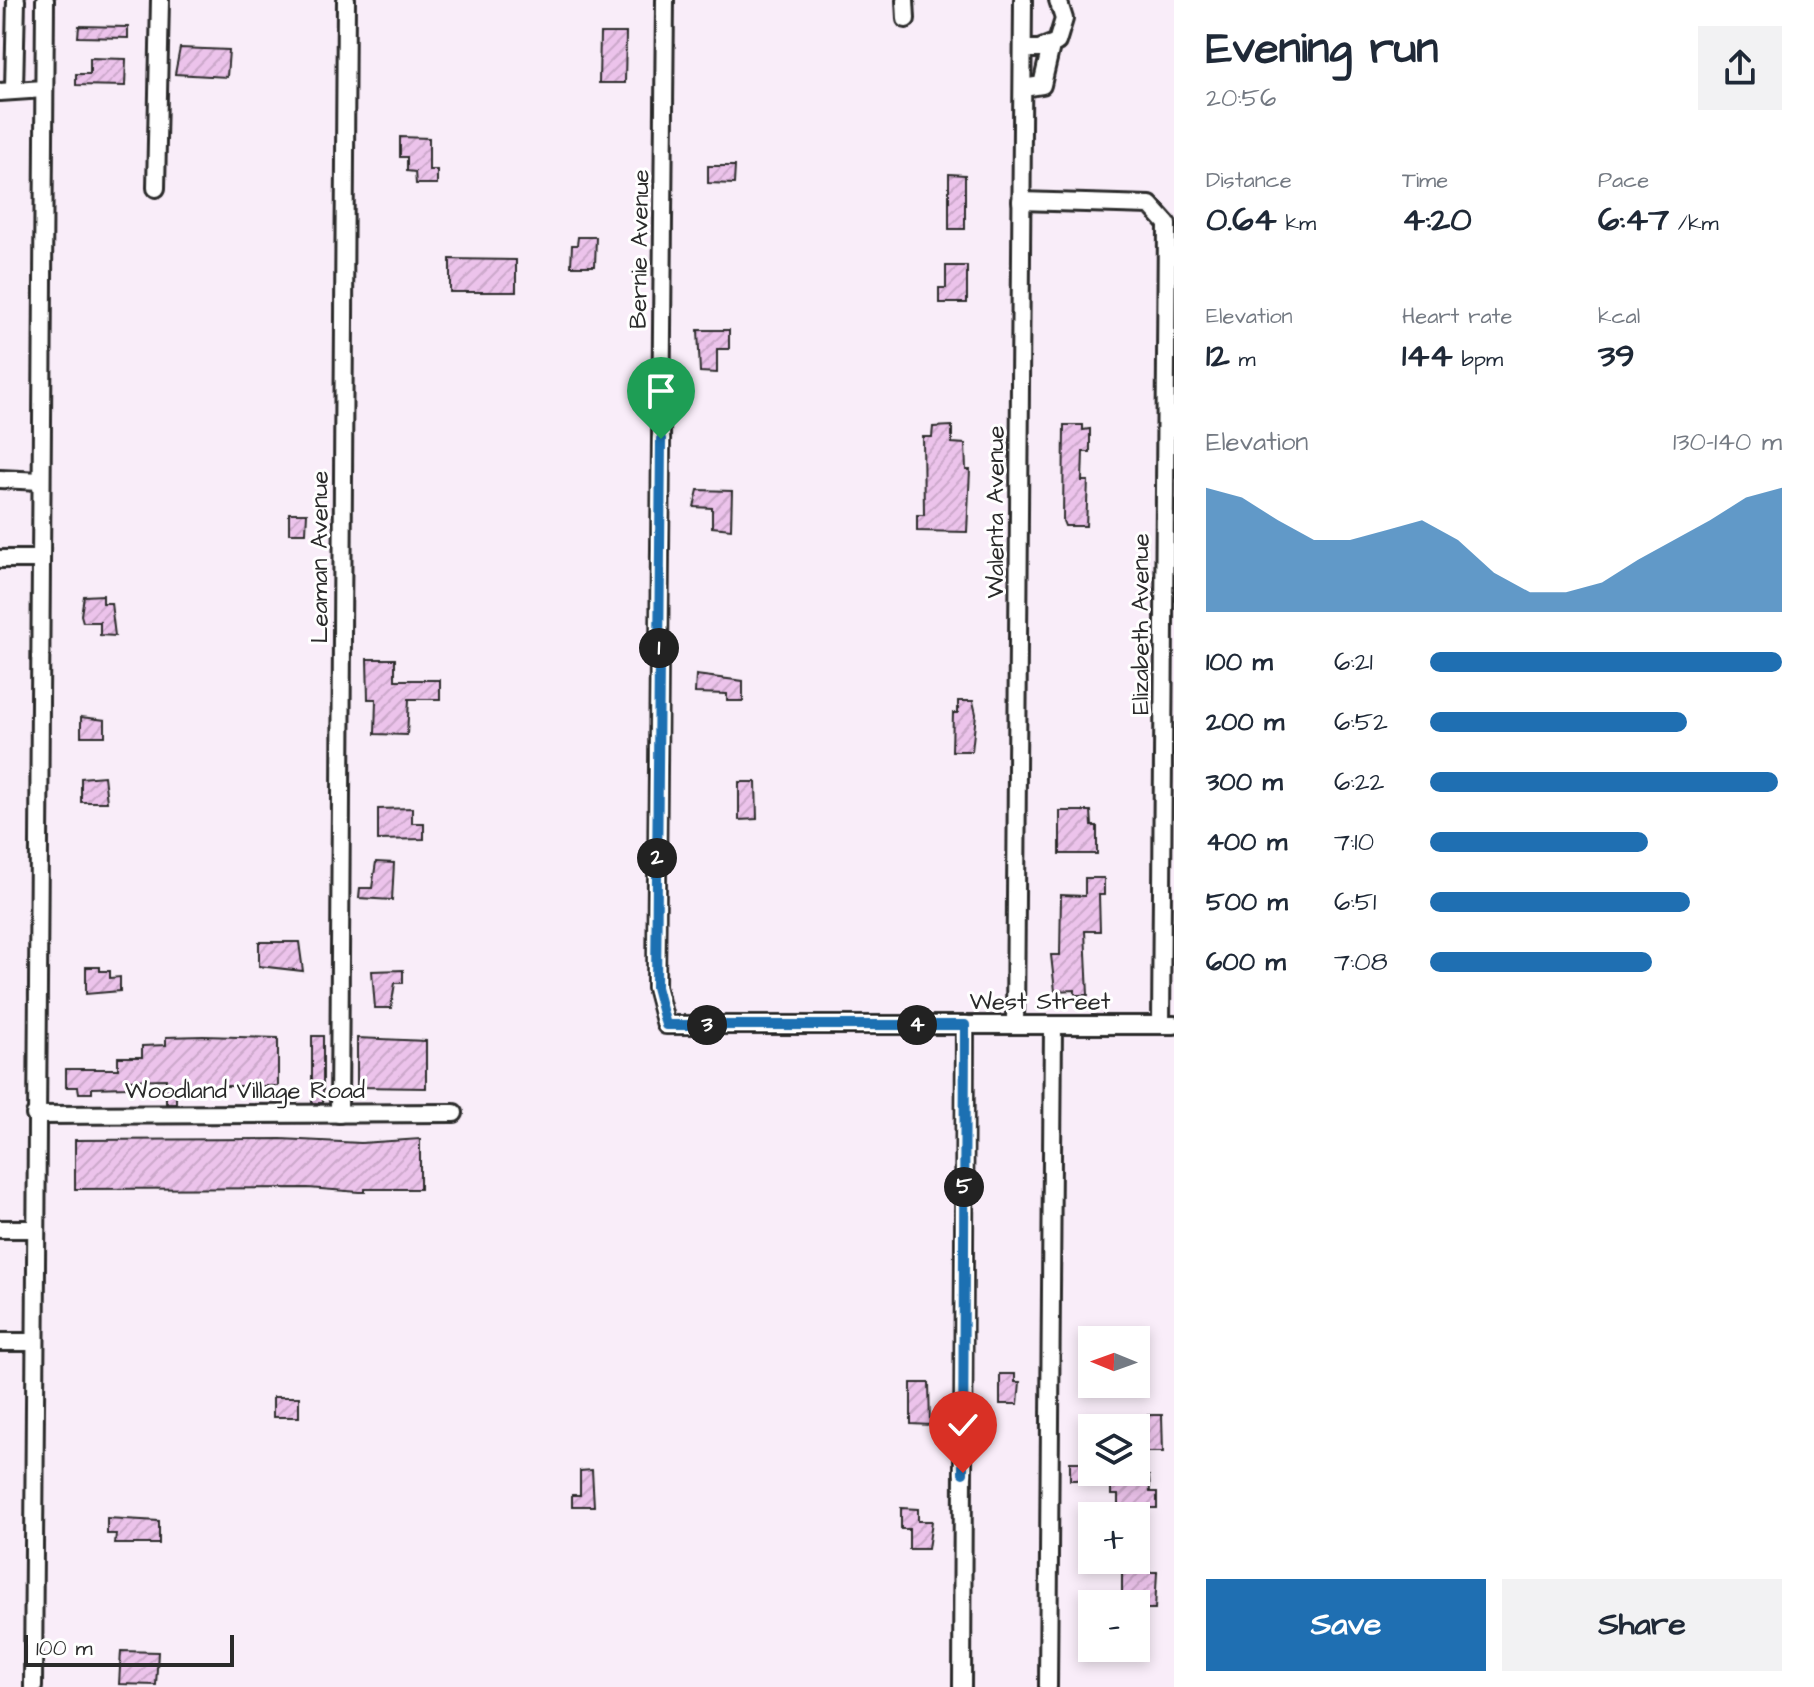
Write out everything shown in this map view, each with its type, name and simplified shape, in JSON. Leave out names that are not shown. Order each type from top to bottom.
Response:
[{"type":"street","points":[[16,0],[7,90],[44,89]]},
{"type":"street","points":[[33,1687],[45,0]]},
{"type":"street","points":[[156,188],[160,0]]},
{"type":"street","name":"Leaman Avenue","points":[[339,1114],[346,0]]},
{"type":"street","name":"Bernie Avenue","points":[[665,0],[656,987],[666,1025]]},
{"type":"street","points":[[905,0],[906,19]]},
{"type":"street","name":"Walenta Avenue","points":[[1015,1025],[1023,0]]},
{"type":"street","points":[[1023,49],[1051,46],[1057,42],[1064,19],[1058,0]]},
{"type":"street","points":[[1023,88],[1042,85],[1051,46]]},
{"type":"street","name":"Elizabeth Avenue","points":[[1021,201],[1150,205],[1167,224],[1168,1025]]},
{"type":"street","points":[[0,479],[41,481]]},
{"type":"street","points":[[0,559],[40,559]]},
{"type":"street","name":"West Street","points":[[666,1025],[1168,1025]]},
{"type":"street","points":[[962,1687],[965,1025]]},
{"type":"street","points":[[1048,1687],[1053,1026]]},
{"type":"street","name":"Woodland Village Road","points":[[35,1115],[454,1113]]},
{"type":"street","points":[[0,1229],[35,1229]]},
{"type":"street","points":[[0,1342],[34,1342]]},
{"type":"building","points":[[79,26],[128,27],[128,38],[78,37]]},
{"type":"building","points":[[600,33],[626,33],[625,83],[599,83]]},
{"type":"building","points":[[180,48],[229,50],[227,77],[175,74]]},
{"type":"building","points":[[90,58],[126,59],[125,86],[76,85],[76,74],[90,74]]},
{"type":"building","points":[[400,137],[429,138],[429,170],[437,170],[437,184],[416,184],[415,172],[407,171],[407,157],[400,157]]},
{"type":"building","points":[[708,166],[735,166],[734,184],[708,183]]},
{"type":"building","points":[[949,174],[965,175],[965,229],[949,229]]},
{"type":"building","points":[[578,237],[596,237],[595,266],[571,266],[572,245],[577,245]]},
{"type":"building","points":[[450,259],[516,260],[516,292],[450,292]]},
{"type":"building","points":[[946,266],[967,266],[967,303],[939,303],[939,288],[946,288]]},
{"type":"building","points":[[698,330],[729,330],[729,349],[717,349],[717,373],[700,372]]},
{"type":"building","points":[[1064,425],[1083,425],[1083,430],[1090,429],[1090,452],[1083,452],[1082,481],[1088,481],[1086,526],[1065,526],[1063,521]]},
{"type":"building","points":[[952,426],[952,443],[965,444],[966,470],[970,470],[967,532],[917,531],[917,515],[924,515],[923,437],[932,437],[933,427]]},
{"type":"building","points":[[698,490],[732,491],[731,529],[712,527],[712,508],[694,507]]},
{"type":"building","points":[[289,513],[307,513],[306,533],[289,533]]},
{"type":"building","points":[[103,595],[103,603],[111,603],[115,636],[100,635],[100,622],[83,622],[84,596]]},
{"type":"building","points":[[367,659],[395,659],[395,680],[440,680],[440,699],[409,699],[407,735],[375,734],[376,699],[368,699]]},
{"type":"building","points":[[696,675],[743,681],[743,701],[727,701],[727,694],[695,693]]},
{"type":"building","points":[[958,701],[973,701],[976,714],[972,751],[952,751],[953,713],[958,713]]},
{"type":"building","points":[[81,717],[105,720],[105,736],[81,736]]},
{"type":"building","points":[[104,776],[107,802],[81,802],[81,778]]},
{"type":"building","points":[[739,782],[756,782],[757,819],[739,820]]},
{"type":"building","points":[[412,808],[412,823],[424,823],[424,839],[378,840],[378,809]]},
{"type":"building","points":[[1060,811],[1091,811],[1092,826],[1097,826],[1097,854],[1060,854]]},
{"type":"building","points":[[376,862],[394,863],[392,900],[359,898],[360,888],[372,888]]},
{"type":"building","points":[[1085,878],[1104,878],[1104,895],[1099,895],[1100,931],[1085,931],[1088,995],[1075,995],[1075,990],[1055,991],[1051,955],[1060,955],[1061,895],[1085,896]]},
{"type":"building","points":[[259,942],[299,942],[303,971],[259,966]]},
{"type":"building","points":[[86,967],[100,967],[100,971],[110,971],[110,978],[120,977],[120,991],[86,994]]},
{"type":"building","points":[[403,970],[403,983],[395,983],[391,1008],[375,1008],[372,971]]},
{"type":"building","points":[[312,1036],[323,1036],[323,1103],[312,1103]]},
{"type":"building","points":[[166,1037],[278,1038],[278,1086],[176,1086],[176,1103],[166,1103],[166,1079],[127,1080],[127,1087],[92,1088],[92,1093],[79,1093],[78,1087],[66,1087],[66,1069],[118,1069],[118,1057],[142,1057],[142,1046],[166,1045]]},
{"type":"building","points":[[357,1038],[426,1041],[426,1088],[357,1087]]},
{"type":"building","points":[[281,1139],[361,1143],[420,1139],[420,1189],[365,1189],[365,1192],[359,1192],[308,1188],[75,1189],[75,1140]]},
{"type":"building","points":[[1000,1374],[1015,1374],[1015,1382],[1020,1382],[1018,1404],[1000,1404]]},
{"type":"building","points":[[911,1383],[929,1383],[930,1425],[911,1424]]},
{"type":"building","points":[[273,1397],[299,1397],[299,1417],[273,1417]]},
{"type":"building","points":[[1150,1415],[1162,1415],[1163,1452],[1150,1452]]},
{"type":"building","points":[[1070,1462],[1078,1462],[1078,1480],[1070,1480]]},
{"type":"building","points":[[592,1470],[594,1506],[572,1506],[572,1495],[580,1495],[580,1471]]},
{"type":"building","points":[[1111,1486],[1150,1486],[1150,1492],[1157,1492],[1157,1508],[1150,1508],[1150,1502],[1118,1502],[1118,1495],[1111,1495]]},
{"type":"building","points":[[901,1508],[918,1509],[918,1521],[932,1521],[928,1549],[909,1549],[909,1529],[901,1529]]},
{"type":"building","points":[[107,1518],[159,1521],[159,1544],[115,1544],[116,1534],[107,1534]]},
{"type":"building","points":[[1157,1572],[1155,1609],[1150,1609],[1150,1590],[1122,1590],[1122,1574]]},
{"type":"building","points":[[121,1651],[158,1652],[156,1685],[119,1684]]},
{"type":"route","points":[[661,439],[656,987],[659,1006],[666,1025],[965,1025],[963,1473]]}]
